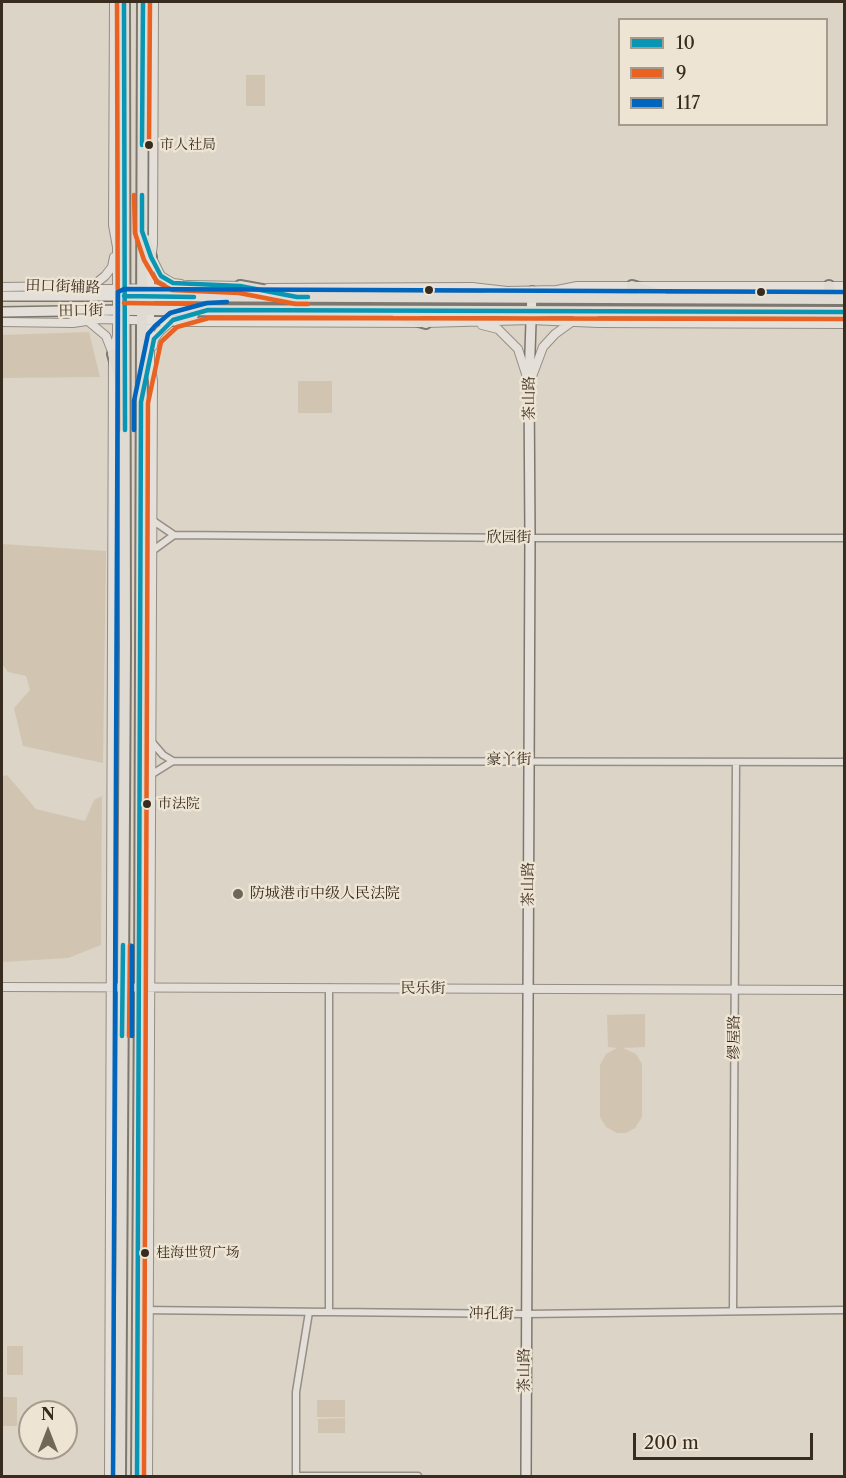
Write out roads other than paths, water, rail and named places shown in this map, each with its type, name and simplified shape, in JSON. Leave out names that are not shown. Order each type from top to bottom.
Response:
[{"type":"main road","points":[[120,1476],[115,1421],[117,988],[124,776],[125,647],[119,26],[124,2]]},
{"type":"main road","points":[[137,1476],[143,1310],[146,776],[140,742],[147,551],[141,402],[146,315],[142,231],[143,2]]},
{"type":"main road","points":[[142,26],[154,27]]},
{"type":"main road","points":[[142,231],[151,257]]},
{"type":"main road","points":[[240,286],[297,297]]},
{"type":"main road","points":[[632,286],[673,298]]},
{"type":"main road","points":[[829,286],[829,299]]},
{"type":"main road","points":[[64,296],[90,288]]},
{"type":"main road","name":"田口街","points":[[2,296],[146,292],[297,297],[532,294],[844,299]]},
{"type":"main road","name":"茶山路","points":[[526,1476],[525,1314],[530,760],[529,383],[532,294]]},
{"type":"main road","points":[[173,320],[208,310]]},
{"type":"main road","name":"田口街","points":[[3,317],[65,312],[146,315],[208,310],[386,311],[531,316],[602,312],[844,312]]},
{"type":"main road","points":[[386,311],[426,323]]},
{"type":"main road","points":[[113,354],[124,397]]},
{"type":"main road","points":[[141,402],[150,362]]},
{"type":"main road","points":[[112,550],[125,551]]},
{"type":"main road","points":[[112,647],[125,647]]},
{"type":"street","points":[[114,2],[119,26],[113,225],[121,292]]},
{"type":"street","points":[[154,2],[153,244],[146,292],[188,285]]},
{"type":"street","points":[[90,288],[112,267],[117,247]]},
{"type":"street","points":[[151,257],[161,276],[173,283],[188,285],[316,288],[472,287],[532,294],[578,286],[844,286]]},
{"type":"street","name":"田口街辅路","points":[[2,287],[72,286],[121,292]]},
{"type":"street","points":[[65,312],[88,321],[106,336],[113,354]]},
{"type":"street","points":[[529,383],[543,347],[555,334],[573,321],[602,312]]},
{"type":"street","points":[[117,988],[112,775],[113,354],[121,315]]},
{"type":"street","name":"田口街辅路","points":[[3,317],[73,323],[121,315]]},
{"type":"street","points":[[174,535],[147,520],[153,381],[146,315],[173,320],[475,323],[531,316],[598,323],[844,324]]},
{"type":"street","points":[[150,362],[154,339],[173,320]]},
{"type":"street","points":[[475,323],[498,329],[518,349],[529,383]]},
{"type":"street","points":[[146,776],[152,741],[147,551],[174,535]]},
{"type":"street","name":"欣园街","points":[[174,535],[844,538]]},
{"type":"street","points":[[140,742],[152,741]]},
{"type":"street","points":[[146,776],[173,761],[163,755],[152,741]]},
{"type":"street","name":"豪丫街","points":[[173,761],[844,762]]},
{"type":"street","name":"缪屋路","points":[[733,1311],[736,762]]},
{"type":"street","points":[[112,775],[124,776]]},
{"type":"street","name":"民乐街","points":[[2,987],[844,990]]},
{"type":"street","points":[[329,988],[329,1312]]},
{"type":"street","points":[[143,1310],[148,1476]]},
{"type":"street","name":"冲孔街","points":[[143,1310],[525,1314],[844,1310]]},
{"type":"street","points":[[309,1312],[296,1392],[296,1476],[418,1476]]},
{"type":"street","points":[[109,1476],[115,1421]]},
{"type":"place","name":"市人社局","points":[[149,145]]},
{"type":"place","name":"巿法院","points":[[147,804]]},
{"type":"place","name":"防城港市中级人民法院","points":[[238,894]]},
{"type":"place","name":"桂海世贸广场","points":[[145,1253]]}]
